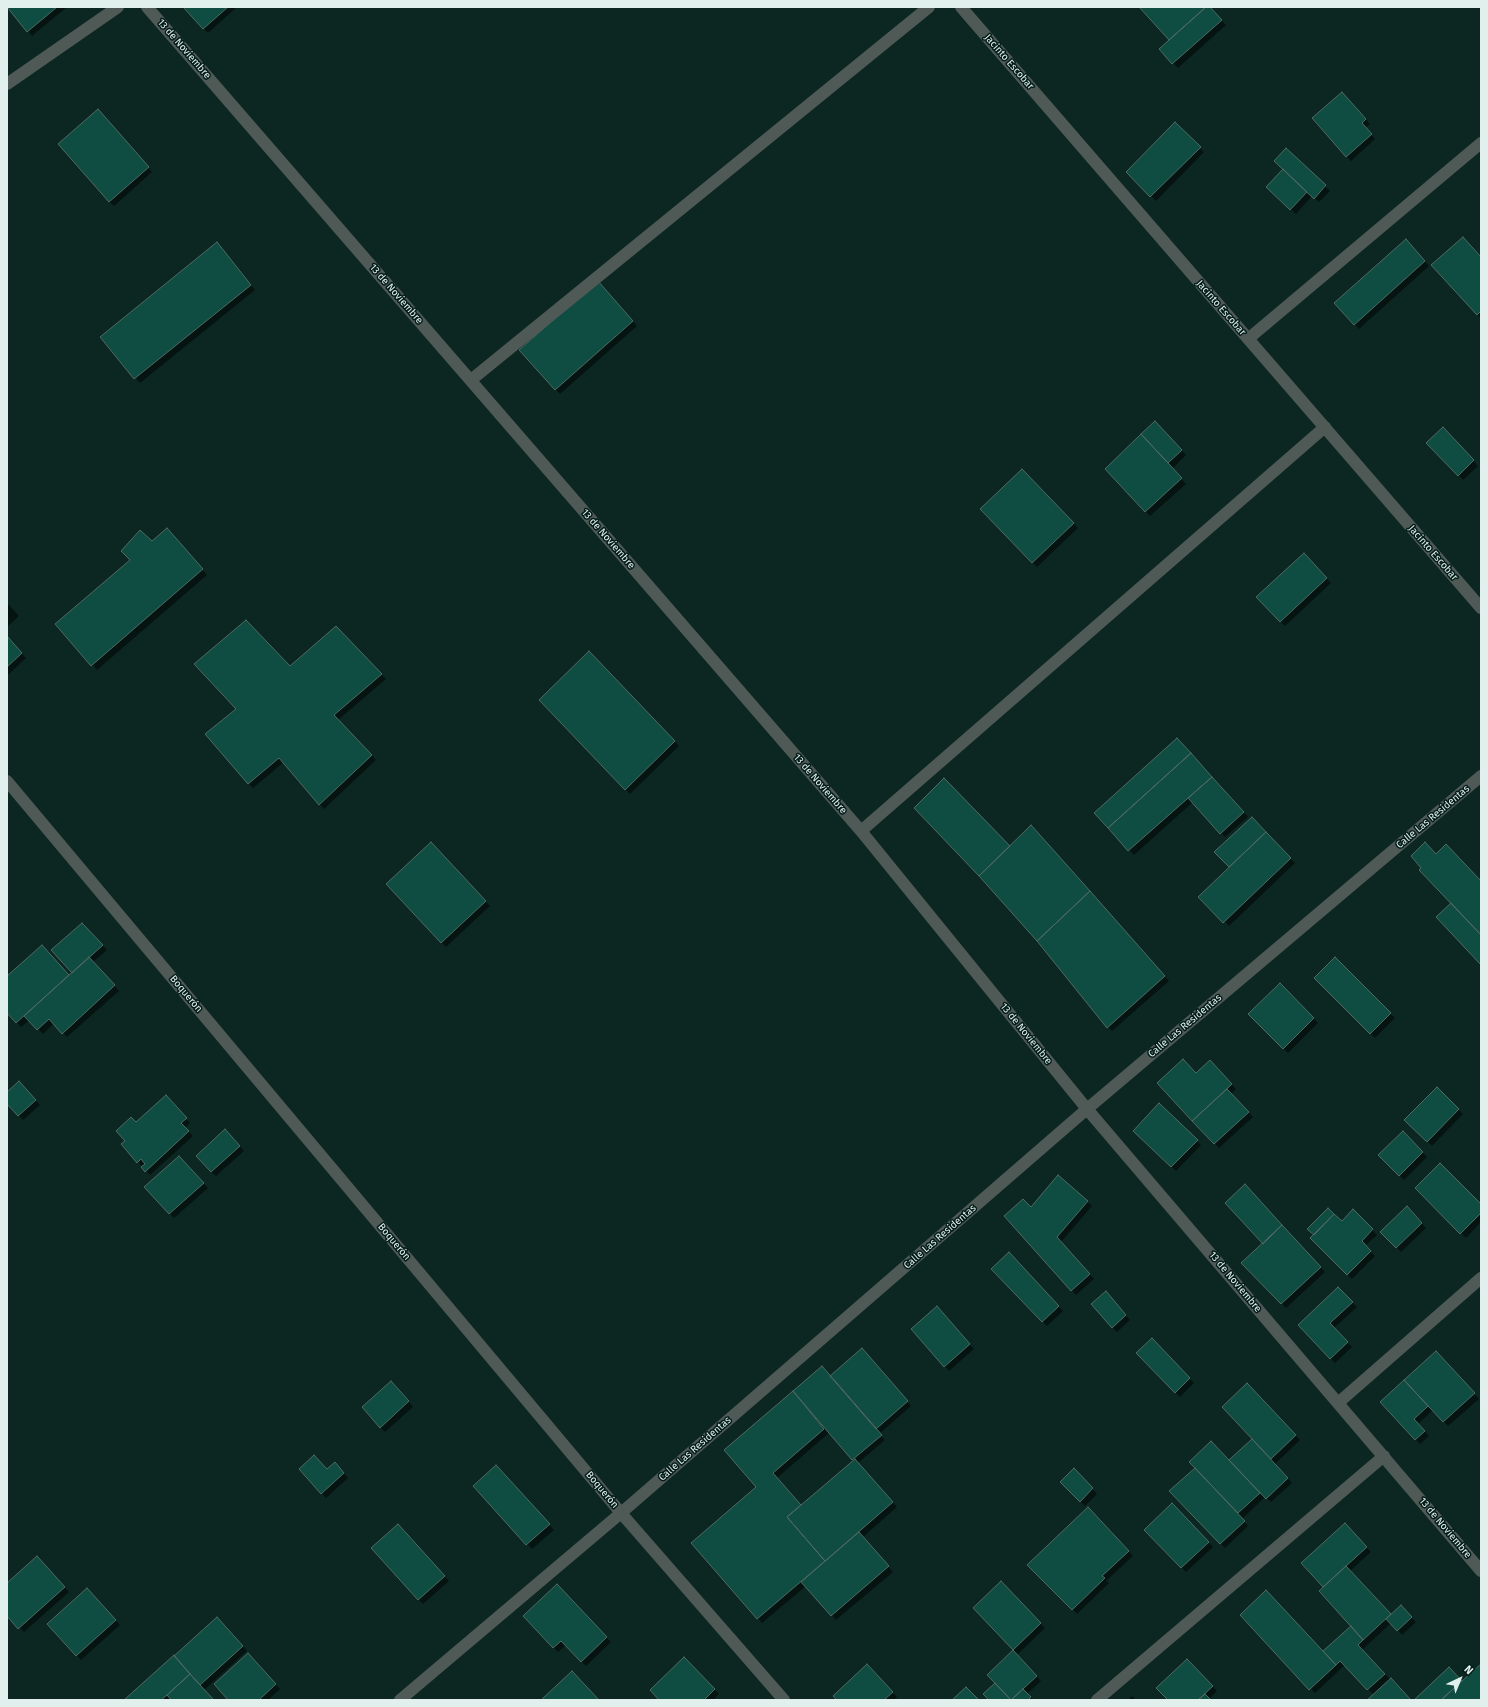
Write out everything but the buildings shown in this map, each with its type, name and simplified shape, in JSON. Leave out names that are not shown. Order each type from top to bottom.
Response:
[{"type":"street","points":[[7,84],[118,7]]},
{"type":"street","name":"13 de Noviembre","points":[[147,7],[861,831],[1087,1109],[1481,1571]]},
{"type":"street","points":[[471,380],[929,7]]},
{"type":"street","name":"Jacinto Escobar","points":[[961,7],[1481,608]]},
{"type":"street","points":[[1248,339],[1481,143]]},
{"type":"street","points":[[861,831],[1325,427]]},
{"type":"street","name":"Calle Las Residentas","points":[[400,1700],[621,1513],[1087,1109],[1481,776]]},
{"type":"street","name":"Boquerón","points":[[7,781],[621,1513],[784,1700]]},
{"type":"street","points":[[1338,1403],[1481,1278]]},
{"type":"street","points":[[1097,1700],[1384,1456]]}]
